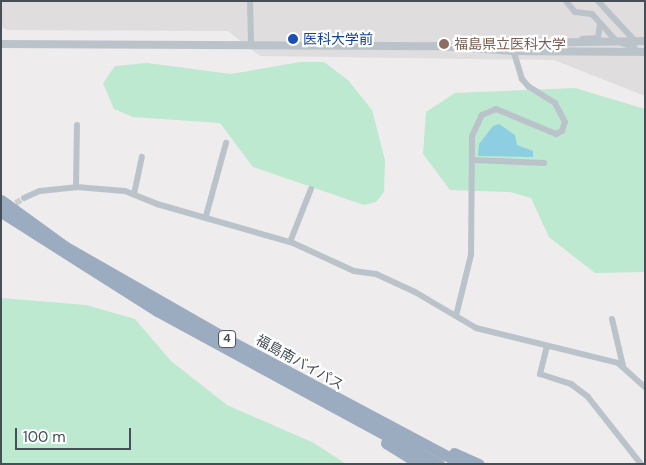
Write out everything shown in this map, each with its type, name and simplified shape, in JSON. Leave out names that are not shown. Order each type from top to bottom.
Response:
[{"type":"highway","name":"福島南バイパス","points":[[1,200],[66,247],[337,400],[462,464]]},
{"type":"highway","name":"福島南バイパス","points":[[1,212],[102,279],[439,464]]},
{"type":"highway","points":[[309,394],[419,464]]},
{"type":"highway","points":[[337,400],[479,464]]},
{"type":"street","points":[[250,1],[251,44]]},
{"type":"street","points":[[566,1],[575,12],[592,14],[620,42],[630,48],[645,50]]},
{"type":"street","points":[[598,1],[619,21],[635,41]]},
{"type":"street","points":[[619,21],[620,42]]},
{"type":"street","points":[[562,42],[566,39],[598,38],[600,23]]},
{"type":"street","points":[[1,44],[437,46],[512,42],[645,41]]},
{"type":"street","points":[[456,316],[471,255],[472,136],[482,115],[490,110],[503,110],[556,134],[562,131],[563,113],[555,103],[528,87],[522,79],[512,52],[512,42]]},
{"type":"street","points":[[608,52],[620,42]]},
{"type":"street","points":[[437,46],[512,52],[645,50]]},
{"type":"street","points":[[76,187],[77,125]]},
{"type":"street","points":[[206,216],[226,143]]},
{"type":"street","points":[[134,194],[142,157]]},
{"type":"street","points":[[472,160],[544,163]]},
{"type":"street","points":[[24,198],[40,191],[76,187],[134,194],[157,204],[206,216],[290,242],[354,272],[376,274],[394,282],[476,328],[623,366],[645,386]]},
{"type":"street","points":[[290,242],[311,189]]},
{"type":"street","points":[[612,319],[623,366]]},
{"type":"street","points":[[547,346],[540,374],[571,384],[588,397],[641,464]]},
{"type":"shaded area","name":"福島県立医科大学","points":[[1,1],[645,1],[645,96],[554,60],[260,56],[228,31],[8,30],[1,27]]},
{"type":"green space","points":[[300,62],[324,62],[348,80],[372,110],[385,160],[384,192],[376,202],[364,205],[253,167],[220,123],[133,117],[114,109],[103,83],[115,66],[147,63],[231,74]]},
{"type":"green space","points":[[575,88],[645,109],[645,272],[595,273],[549,237],[531,198],[510,192],[450,190],[423,154],[426,112],[455,93]]},
{"type":"green space","points":[[1,298],[86,305],[135,319],[171,361],[227,405],[314,443],[346,464],[1,464]]},
{"type":"water","points":[[499,124],[515,135],[517,145],[533,151],[533,157],[478,156],[479,144],[493,126]]},
{"type":"tunnel","points":[[8,208],[24,198]]},
{"type":"place","name":"医科大学前","points":[[293,39]]},
{"type":"place","name":"福島県立医科大学","points":[[444,44]]}]
